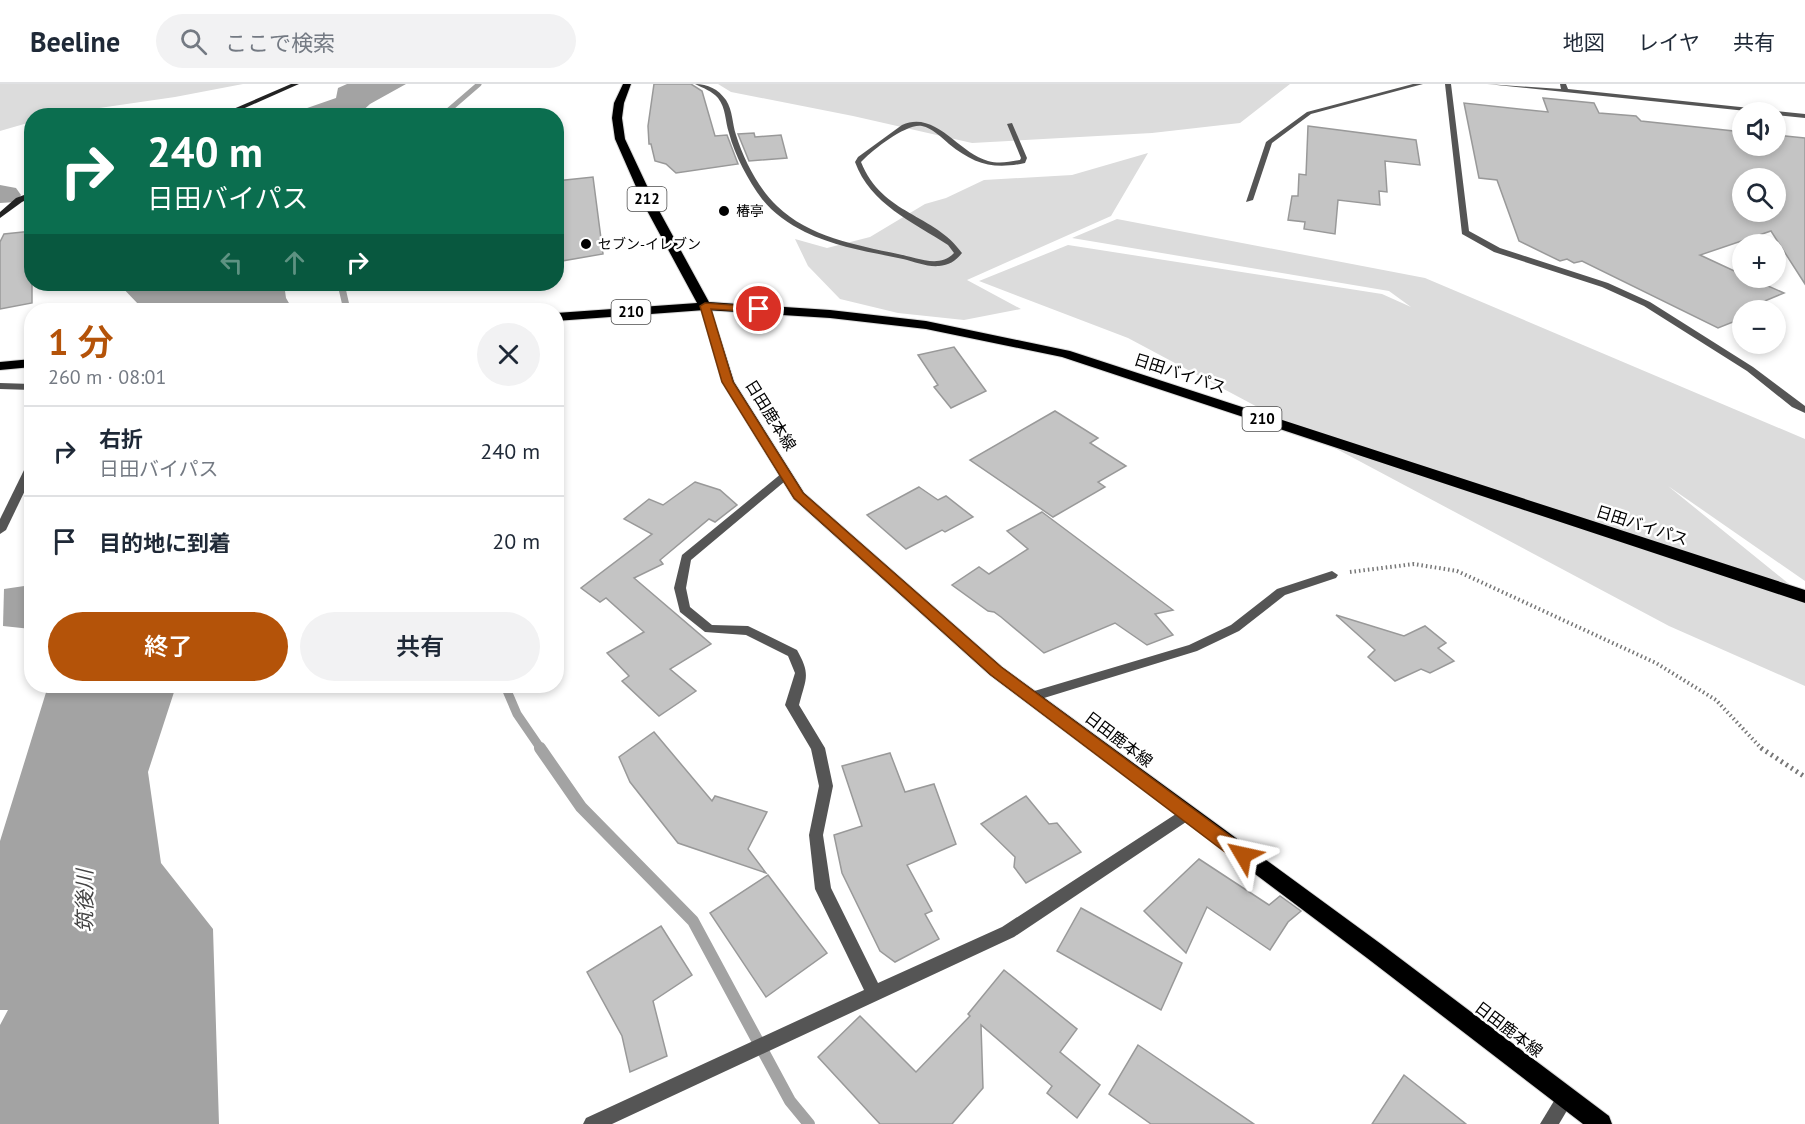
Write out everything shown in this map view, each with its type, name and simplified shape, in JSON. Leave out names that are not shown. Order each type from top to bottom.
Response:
[{"type":"highway","name":"212","points":[[627,84],[619,103],[617,118],[620,139],[650,205],[705,306]]},
{"type":"highway","name":"日田バイパス","points":[[564,316],[705,306],[831,314],[926,325],[1065,354],[1805,597]]},
{"type":"highway","points":[[0,366],[24,364]]},
{"type":"main road","name":"日田鹿本線","points":[[705,306],[728,382],[799,496],[996,671],[1374,951],[1601,1124]]},
{"type":"street","points":[[239,108],[296,84]]},
{"type":"street","points":[[698,84],[714,91],[726,105],[734,136],[753,179],[779,213],[803,229],[827,240],[944,264],[956,258],[958,253],[951,243],[887,202],[874,190],[859,168],[858,162],[862,156],[909,124],[918,123],[929,126],[943,135],[952,145],[981,163],[1013,165],[1023,162],[1024,158],[1010,124]]},
{"type":"street","points":[[1249,200],[1269,142],[1309,113],[1420,84]]},
{"type":"street","points":[[1448,84],[1465,232],[1497,250],[1605,285],[1647,304],[1704,338],[1805,410]]},
{"type":"street","points":[[1490,84],[1564,88],[1732,108]]},
{"type":"street","points":[[1786,114],[1805,116]]},
{"type":"street","points":[[0,216],[24,198]]},
{"type":"street","points":[[0,386],[24,387]]},
{"type":"street","points":[[786,475],[686,558],[680,588],[684,609],[709,629],[748,631],[793,653],[801,673],[792,705],[818,748],[826,786],[816,836],[823,889],[874,994]]},
{"type":"street","points":[[0,530],[24,480]]},
{"type":"street","points":[[1031,698],[1193,648],[1235,628],[1281,592],[1332,575]]},
{"type":"street","points":[[592,1124],[1008,932],[1187,814]]},
{"type":"street","points":[[1549,1124],[1566,1097]]},
{"type":"path","points":[[1332,575],[1414,564],[1457,572],[1656,663],[1716,700],[1765,752],[1805,777]]},
{"type":"shaded area","points":[[0,84],[243,84],[99,108],[24,108],[24,124],[0,131]]},
{"type":"shaded area","points":[[718,84],[1290,84],[1240,123],[1152,133],[972,143],[731,92]]},
{"type":"shaded area","points":[[1148,153],[1111,216],[967,280],[1021,309],[964,320],[898,313],[840,299],[808,266],[795,239],[827,248],[870,237],[925,204],[946,198],[984,180],[1072,175]]},
{"type":"shaded area","points":[[1117,219],[1425,278],[1805,439],[1805,581],[1668,486],[1805,597],[1805,686],[1669,626],[1128,338],[979,281],[1068,245],[1382,294],[1411,307],[1389,291],[1072,238]]},
{"type":"water","points":[[347,84],[406,84],[366,108],[307,108],[336,98],[338,88]]},
{"type":"water","points":[[126,291],[285,291],[289,303],[137,303]]},
{"type":"water","points":[[24,586],[24,628],[3,626],[4,589]]},
{"type":"water","name":"筑後川","points":[[46,693],[174,693],[148,772],[161,863],[213,929],[219,1124],[0,1124],[0,1025],[8,1010],[0,1010],[0,841]]},
{"type":"building","points":[[654,84],[691,84],[702,91],[715,136],[727,135],[738,164],[676,173],[666,164],[655,161],[651,144],[649,144],[648,126]]},
{"type":"building","points":[[1543,98],[1594,103],[1599,113],[1636,116],[1641,121],[1732,131],[1732,156],[1786,156],[1786,136],[1805,138],[1805,284],[1786,254],[1786,234],[1773,234],[1771,231],[1762,234],[1732,234],[1732,244],[1700,255],[1732,270],[1732,288],[1773,288],[1784,293],[1767,300],[1732,300],[1732,322],[1718,328],[1582,261],[1574,263],[1567,259],[1560,261],[1519,241],[1497,180],[1479,178],[1464,103],[1548,112]]},
{"type":"building","points":[[1308,126],[1416,140],[1420,165],[1385,161],[1387,192],[1379,191],[1380,205],[1338,200],[1335,234],[1304,229],[1305,222],[1288,220],[1292,196],[1298,196],[1299,174],[1306,175]]},
{"type":"building","points":[[754,133],[755,137],[781,135],[787,158],[749,161],[738,134]]},
{"type":"building","points":[[593,177],[603,254],[564,261],[564,180]]},
{"type":"building","points":[[24,232],[24,291],[32,291],[32,303],[0,309],[0,242],[4,234]]},
{"type":"building","points":[[954,347],[986,391],[951,408],[934,387],[938,385],[918,355]]},
{"type":"building","points":[[1055,411],[1098,438],[1090,443],[1126,466],[1098,482],[1105,487],[1053,517],[970,460]]},
{"type":"building","points":[[695,482],[720,490],[737,505],[715,522],[709,519],[660,560],[663,564],[634,578],[711,644],[670,669],[696,691],[659,716],[622,681],[629,676],[607,653],[644,632],[606,598],[600,602],[581,588],[652,534],[624,519],[649,499],[663,505]]},
{"type":"building","points":[[919,487],[938,500],[946,496],[973,517],[906,549],[867,515]]},
{"type":"building","points":[[1042,512],[1173,610],[1155,614],[1173,635],[1147,645],[1115,623],[1044,653],[1001,617],[988,611],[952,585],[979,567],[989,574],[1028,549],[1007,531]]},
{"type":"building","points":[[1336,615],[1404,636],[1425,626],[1446,643],[1438,648],[1454,661],[1430,673],[1421,669],[1395,681],[1368,657],[1375,650]]},
{"type":"building","points":[[654,732],[712,801],[715,796],[767,812],[748,849],[766,873],[678,843],[630,782],[619,757]]},
{"type":"building","points":[[890,753],[905,792],[934,784],[956,844],[907,865],[932,911],[925,914],[939,939],[895,962],[880,951],[842,873],[834,835],[862,826],[842,766]]},
{"type":"building","points":[[1026,796],[1049,824],[1057,823],[1081,852],[1026,883],[1014,867],[1015,857],[981,824]]},
{"type":"building","points":[[1199,859],[1269,905],[1280,896],[1301,911],[1288,922],[1270,950],[1207,907],[1186,953],[1144,911]]},
{"type":"building","points":[[768,875],[827,953],[766,997],[710,913]]},
{"type":"building","points":[[1081,908],[1182,963],[1161,1010],[1057,951]]},
{"type":"building","points":[[661,926],[692,975],[653,1001],[667,1056],[630,1072],[622,1036],[587,972]]},
{"type":"building","points":[[1004,970],[1077,1029],[1060,1052],[1100,1085],[1077,1118],[1047,1093],[1052,1086],[981,1025],[983,1088],[952,1124],[880,1124],[818,1057],[860,1016],[916,1072],[970,1016],[968,1014]]},
{"type":"building","points":[[1138,1045],[1254,1124],[1151,1124],[1109,1094]]},
{"type":"building","points":[[1404,1075],[1466,1124],[1372,1124]]},
{"type":"waterway","points":[[451,108],[479,84]]},
{"type":"waterway","points":[[0,194],[5,195]]},
{"type":"waterway","points":[[343,291],[345,303]]},
{"type":"waterway","points":[[508,693],[517,714],[541,749]]},
{"type":"waterway","points":[[540,748],[581,807],[693,921],[790,1101],[809,1124]]},
{"type":"place","name":"椿亭","points":[[724,211]]},
{"type":"place","name":"セブン-イレブン","points":[[586,244]]},
{"type":"route","points":[[759,309],[705,306],[728,382],[799,496],[996,671],[1243,855]]}]
